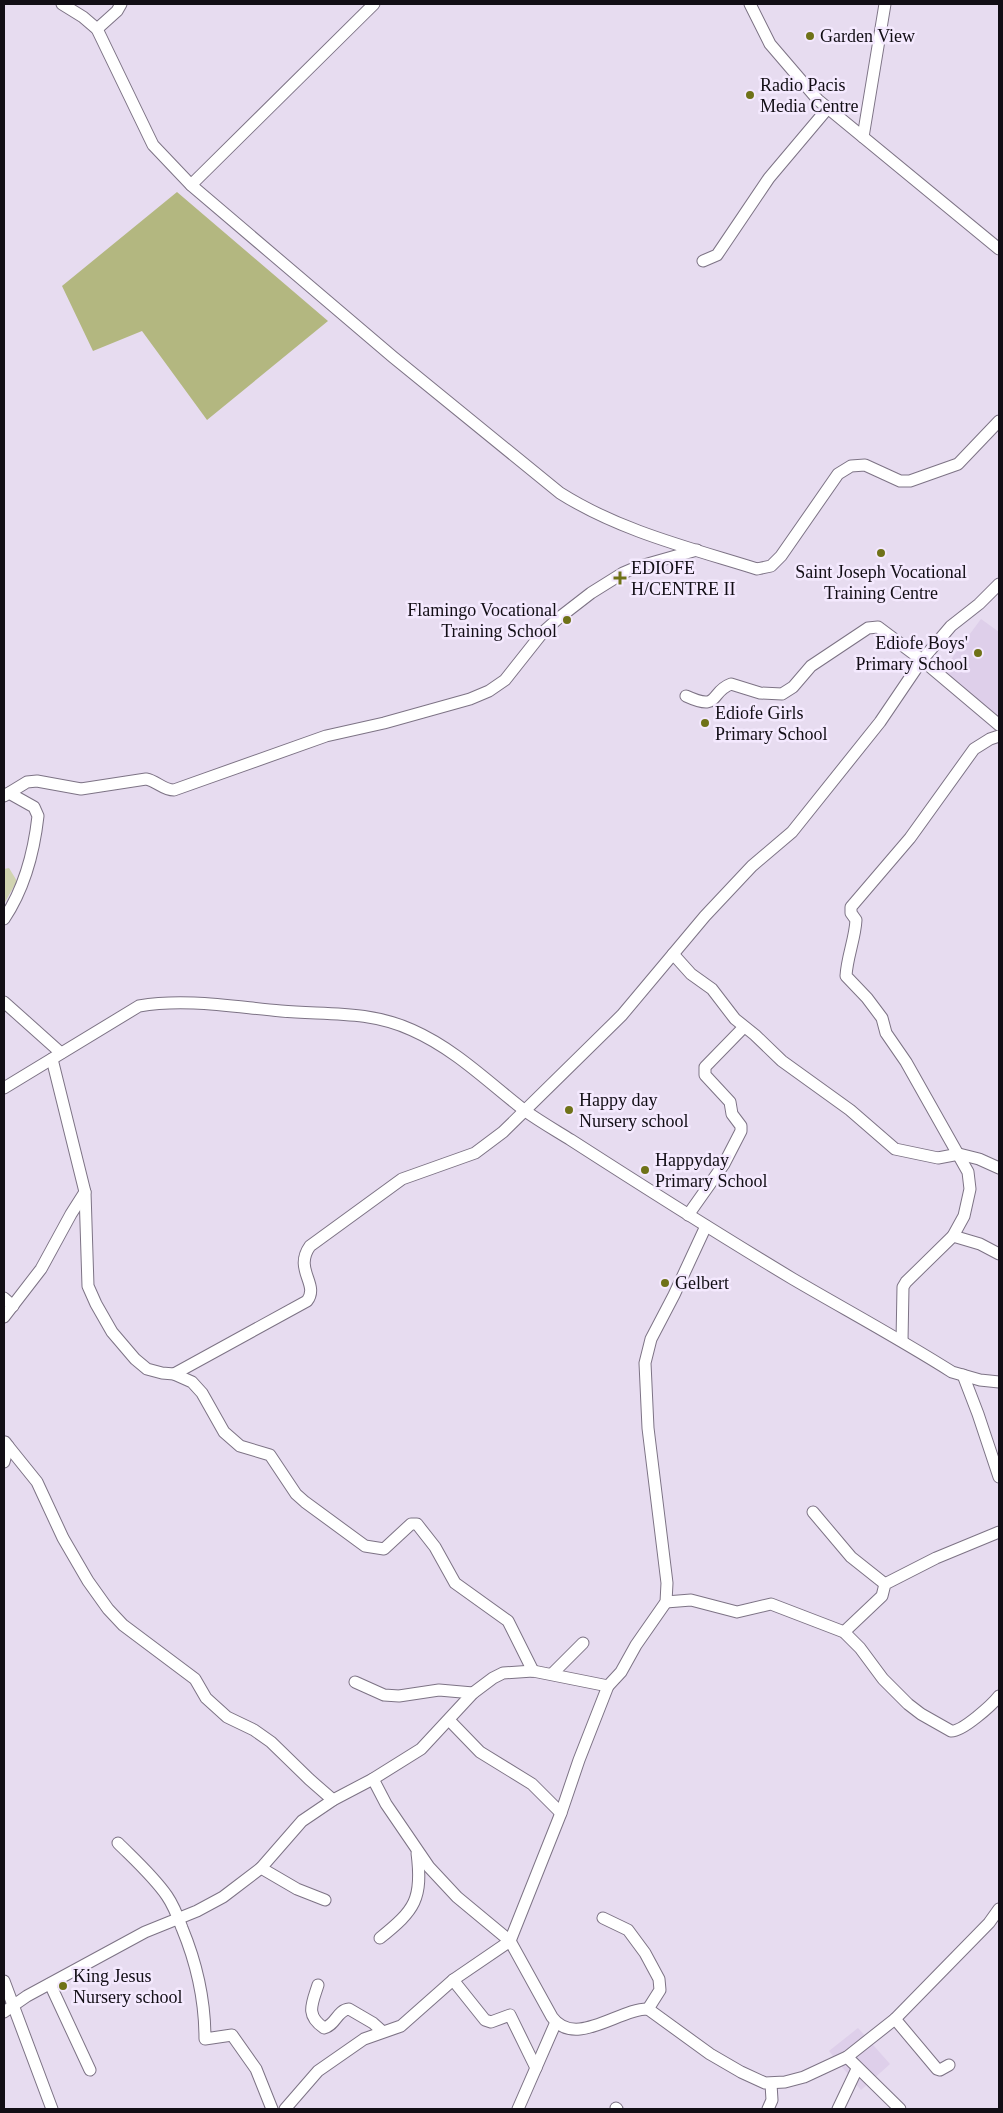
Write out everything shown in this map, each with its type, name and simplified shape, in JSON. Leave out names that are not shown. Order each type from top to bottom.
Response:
[{"type":"street","points":[[62,4],[83,17],[97,29],[153,145],[191,185],[394,357],[560,493],[585,509],[611,521],[758,569],[771,566],[782,556],[838,474],[851,466],[864,465],[900,481],[910,481],[958,464],[999,421]]},
{"type":"street","points":[[97,29],[117,11],[121,4]]},
{"type":"street","points":[[191,185],[374,4]]},
{"type":"street","points":[[750,4],[770,44],[818,100],[999,250]]},
{"type":"street","points":[[863,137],[885,4]]},
{"type":"street","points":[[703,262],[717,254],[769,178],[828,108]]},
{"type":"street","points":[[7,795],[27,782],[37,781],[81,789],[146,779],[154,781],[169,790],[174,790],[326,736],[370,727],[470,698],[489,691],[505,680],[543,632],[560,617],[607,583],[637,567],[697,550]]},
{"type":"street","points":[[174,1374],[306,1301],[311,1296],[311,1291],[303,1262],[305,1253],[310,1246],[402,1179],[413,1173],[468,1156],[481,1149],[525,1110],[622,1015],[705,916],[752,866],[792,832],[880,722],[922,660],[951,626],[980,604],[999,584]]},
{"type":"street","points":[[686,696],[694,700],[708,702],[714,700],[726,686],[731,684],[760,693],[782,694],[793,687],[811,666],[868,628],[874,626],[922,660],[999,725]]},
{"type":"street","points":[[902,1341],[903,1293],[906,1282],[953,1236],[964,1216],[970,1190],[968,1172],[906,1062],[886,1033],[882,1018],[867,998],[846,976],[846,960],[856,927],[856,920],[850,913],[851,907],[856,900],[910,838],[974,749],[990,738],[999,736]]},
{"type":"street","points":[[4,919],[12,908],[25,879],[38,816],[34,807],[7,795]]},
{"type":"street","points":[[674,954],[691,974],[712,989],[735,1019],[755,1035],[782,1062],[850,1110],[895,1149],[938,1158],[959,1154],[980,1159],[999,1168]]},
{"type":"street","points":[[4,1002],[56,1056],[85,1192],[88,1286],[96,1304],[118,1341],[147,1369],[174,1374],[192,1382],[202,1392],[217,1422],[233,1441],[247,1449],[270,1455],[296,1494],[364,1546],[384,1549],[411,1524],[417,1524],[435,1547],[455,1583],[508,1621],[533,1671]]},
{"type":"street","points":[[4,1088],[139,1006],[163,1002],[372,1016],[412,1030],[444,1047],[483,1075],[525,1110],[688,1215],[952,1372],[963,1376],[999,1382]]},
{"type":"street","points":[[688,1215],[724,1164],[741,1131],[741,1126],[732,1114],[730,1102],[709,1080],[705,1074],[705,1067],[744,1027]]},
{"type":"street","points":[[4,1317],[41,1269],[85,1192]]},
{"type":"street","points":[[285,2109],[318,2071],[364,2039],[382,2031],[394,2030],[401,2026],[454,1980],[510,1942],[561,1813],[579,1760],[608,1686],[621,1672],[636,1645],[666,1602],[668,1583],[648,1428],[645,1363],[651,1339],[706,1226]]},
{"type":"street","points":[[953,1236],[980,1244],[999,1254]]},
{"type":"street","points":[[4,1298],[13,1306]]},
{"type":"street","points":[[963,1376],[999,1477]]},
{"type":"street","points":[[4,1462],[6,1443]]},
{"type":"street","points":[[6,1443],[37,1482],[63,1538],[88,1581],[108,1609],[123,1624],[195,1679],[206,1698],[226,1717],[254,1730],[271,1742],[333,1800]]},
{"type":"street","points":[[813,1512],[852,1557],[885,1584]]},
{"type":"street","points":[[844,1632],[882,1596],[885,1584],[936,1558],[999,1532]]},
{"type":"street","points":[[666,1602],[691,1600],[736,1612],[771,1604],[844,1632],[860,1648],[883,1679],[908,1704],[921,1714],[951,1731],[965,1725],[999,1696]]},
{"type":"street","points":[[552,1674],[583,1643]]},
{"type":"street","points":[[8,2008],[145,1932],[223,1896],[261,1868],[294,1828],[333,1800],[373,1779],[421,1749],[473,1693],[493,1678],[503,1674],[533,1671],[608,1686]]},
{"type":"street","points":[[355,1682],[384,1695],[399,1696],[439,1690],[473,1693]]},
{"type":"street","points":[[449,1720],[480,1752],[532,1784],[561,1813]]},
{"type":"street","points":[[373,1779],[386,1804],[417,1852],[457,1897],[510,1942],[528,1977],[556,2022],[561,2026],[575,2029],[592,2026],[648,2009],[660,1990],[659,1979],[645,1953],[628,1930],[603,1918]]},
{"type":"street","points":[[118,1843],[164,1892],[178,1918],[196,1969],[205,2018],[206,2039],[232,2035],[256,2070],[272,2109]]},
{"type":"street","points":[[380,1938],[408,1913],[415,1899],[420,1878],[417,1852]]},
{"type":"street","points":[[261,1868],[297,1890],[325,1900]]},
{"type":"street","points":[[648,2009],[724,2063],[764,2083],[771,2084],[804,2077],[847,2057],[895,2019],[989,1923],[999,1909]]},
{"type":"street","points":[[454,1980],[485,2020],[491,2022],[510,2015],[536,2068]]},
{"type":"street","points":[[4,1981],[8,2008],[52,2109]]},
{"type":"street","points":[[50,1984],[90,2070]]},
{"type":"street","points":[[318,1985],[311,2008],[311,2015],[317,2023],[324,2028],[328,2027],[342,2011],[349,2008],[382,2031]]},
{"type":"street","points":[[895,2019],[937,2069],[940,2070],[949,2065]]},
{"type":"street","points":[[518,2109],[556,2022]]},
{"type":"street","points":[[847,2057],[900,2109]]},
{"type":"street","points":[[838,2109],[857,2068]]},
{"type":"street","points":[[768,2109],[772,2100],[771,2084]]},
{"type":"shaded area","name":"Ediofe Boys' Primary School","points":[[981,619],[999,632],[999,716],[941,673]]},
{"type":"shaded area","points":[[858,2028],[890,2064],[861,2090],[829,2051]]},
{"type":"green space","points":[[177,192],[328,321],[207,420],[142,331],[93,351],[62,286]]},
{"type":"green space","points":[[9,868],[17,881],[4,904],[4,869]]},
{"type":"place","name":"Garden View","points":[[810,36]]},
{"type":"place","name":"Radio Pacis Media Centre","points":[[750,95]]},
{"type":"place","name":"Saint Joseph Vocational Training Centre","points":[[881,553]]},
{"type":"place","name":"EDIOFE H/CENTRE II","points":[[620,578]]},
{"type":"place","name":"Flamingo Vocational Training School","points":[[567,620]]},
{"type":"place","name":"Ediofe Boys' Primary School","points":[[978,653]]},
{"type":"place","name":"Ediofe Girls Primary School","points":[[705,723]]},
{"type":"place","name":"Happy day Nursery school","points":[[569,1110]]},
{"type":"place","name":"Happyday Primary School","points":[[645,1170]]},
{"type":"place","name":"Gelbert","points":[[665,1283]]},
{"type":"place","name":"King Jesus Nursery school","points":[[63,1986]]}]
